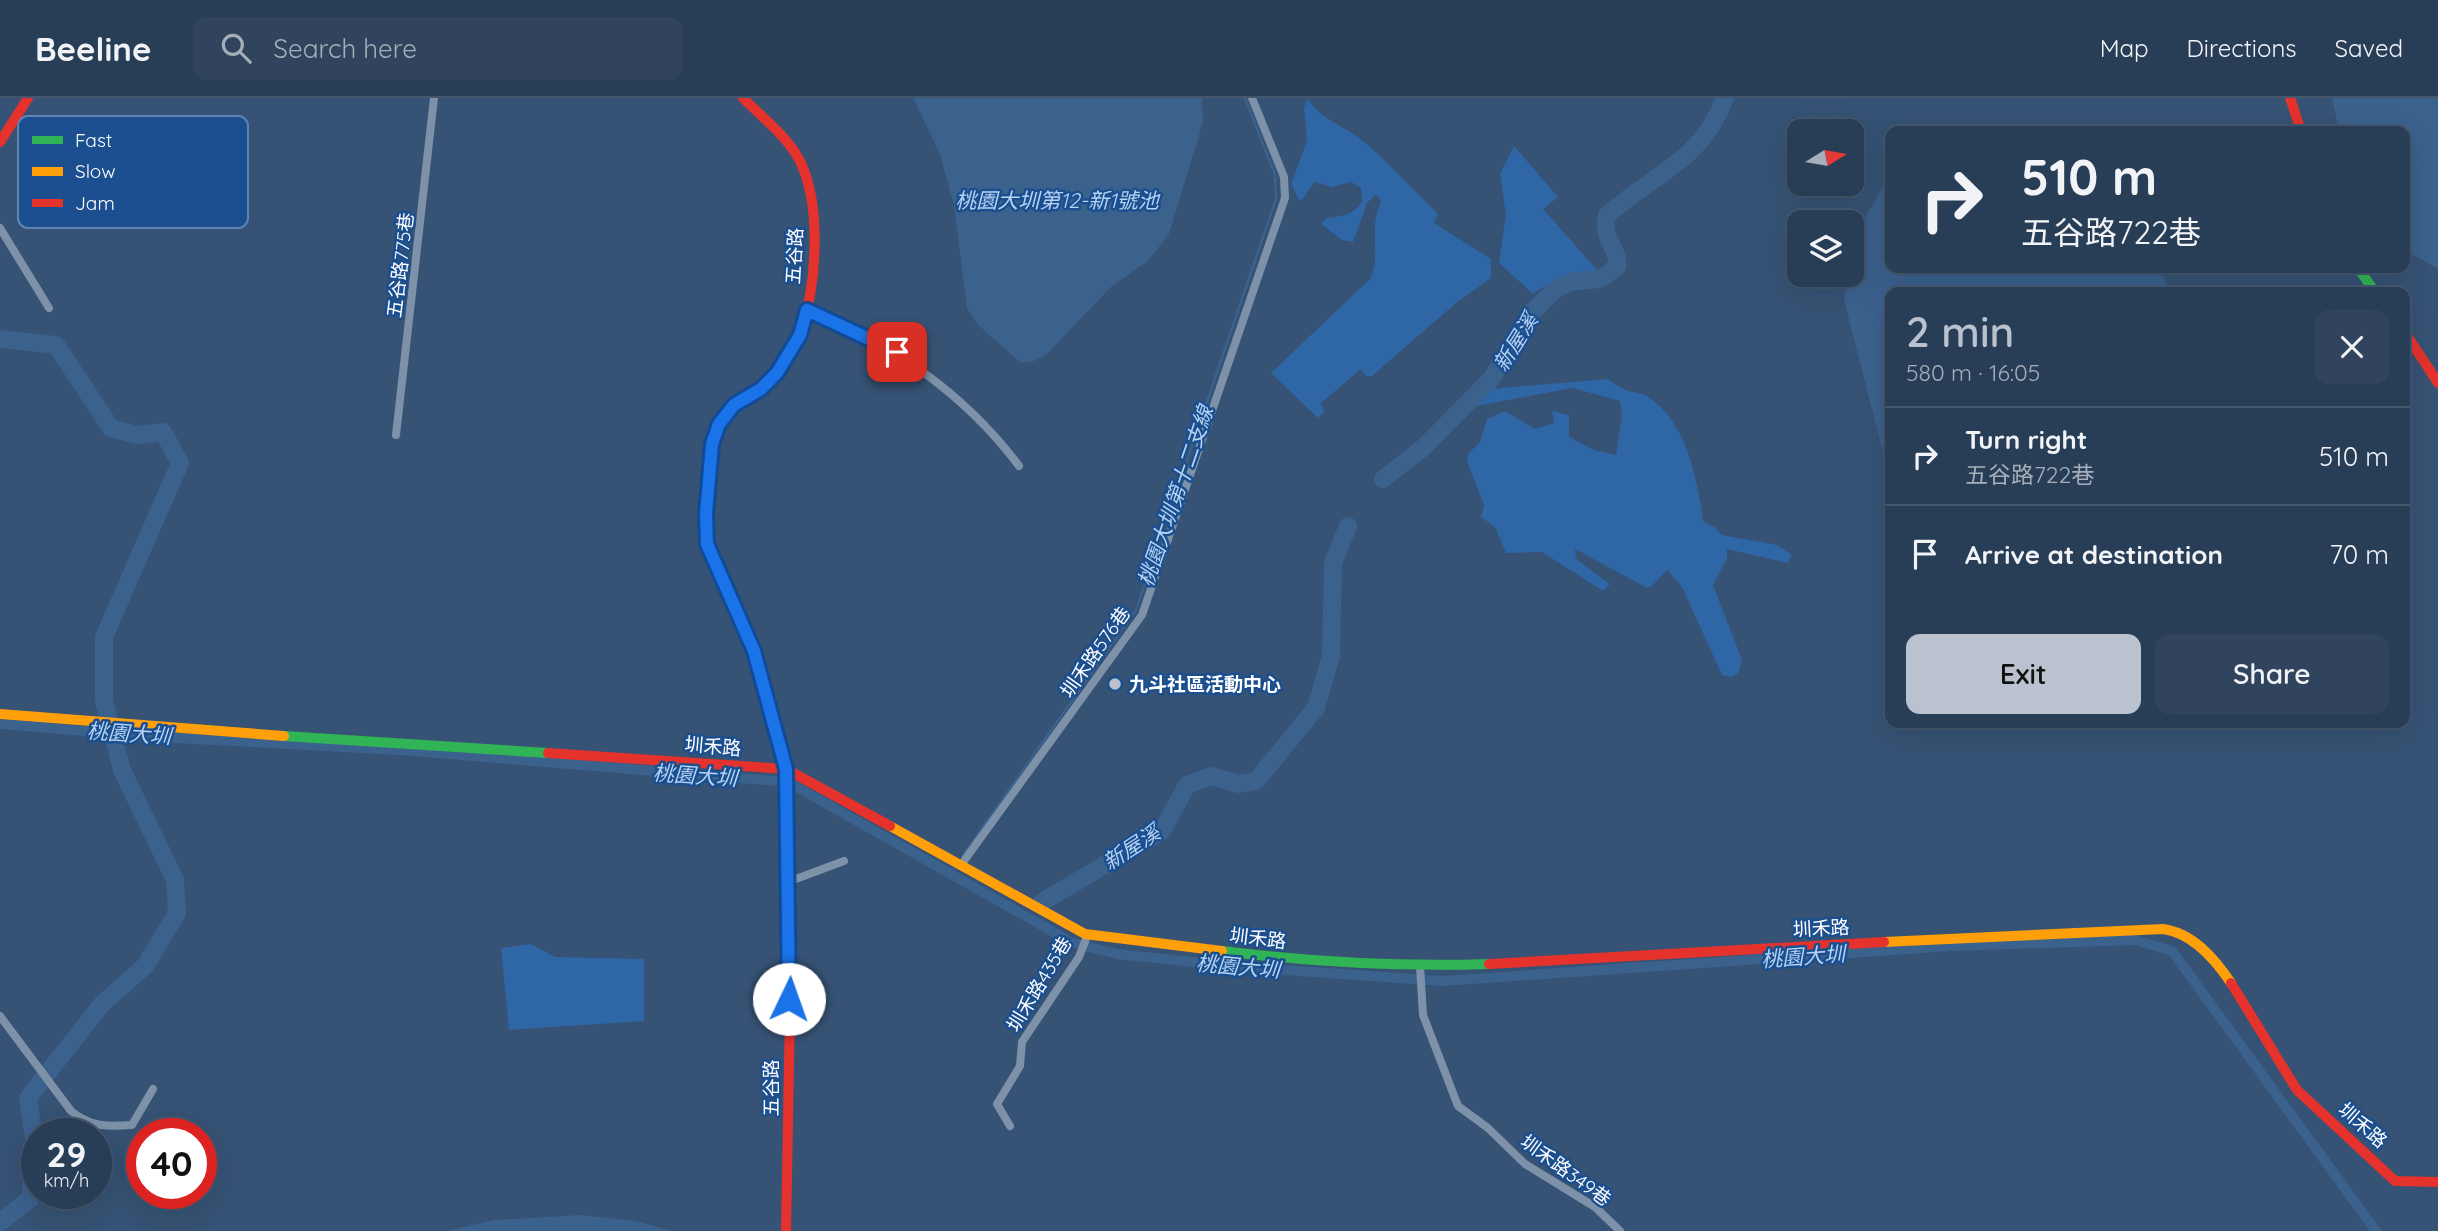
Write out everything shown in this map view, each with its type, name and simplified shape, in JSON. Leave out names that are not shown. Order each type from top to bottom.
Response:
[{"type":"street","points":[[0,142],[10,121],[28,98]]},
{"type":"street","name":"五谷路775巷","points":[[396,435],[434,98]]},
{"type":"street","name":"五谷路","points":[[743,98],[789,142],[813,190],[812,275],[800,335],[777,373],[761,389],[734,405],[719,424],[712,444],[706,514],[707,544],[754,651],[785,775],[785,883],[791,963],[786,1231]]},
{"type":"street","name":"圳禾路576巷","points":[[961,865],[1142,615],[1285,198],[1284,177],[1252,98]]},
{"type":"street","points":[[2290,98],[2299,126]]},
{"type":"street","points":[[0,228],[50,308]]},
{"type":"street","points":[[807,310],[897,352],[978,418],[998,438],[1019,466]]},
{"type":"street","points":[[2410,340],[2438,383]]},
{"type":"street","name":"圳禾路","points":[[0,714],[97,724],[785,775],[961,865],[1085,936],[1296,960],[1420,969],[2126,928],[2175,931],[2202,948],[2221,970],[2297,1090],[2380,1163],[2395,1181],[2438,1182]]},
{"type":"street","points":[[785,883],[844,861]]},
{"type":"street","name":"圳禾路435巷","points":[[1010,1126],[997,1104],[1020,1066],[1022,1042],[1082,952],[1085,936]]},
{"type":"street","name":"圳禾路349巷","points":[[1420,969],[1419,990],[1423,1015],[1458,1105],[1488,1128],[1524,1164],[1595,1207],[1619,1231]]},
{"type":"street","points":[[0,1016],[82,1120],[103,1128],[132,1125],[153,1089]]},
{"type":"shaded area","points":[[1308,99],[1319,112],[1356,135],[1392,167],[1438,214],[1434,223],[1491,259],[1491,278],[1456,303],[1372,376],[1366,376],[1361,369],[1321,403],[1324,411],[1318,418],[1271,373],[1371,278],[1375,259],[1375,221],[1381,202],[1376,194],[1367,203],[1353,242],[1342,240],[1321,224],[1326,218],[1342,216],[1355,210],[1362,201],[1361,188],[1351,182],[1332,187],[1314,182],[1303,199],[1299,200],[1291,184],[1307,141],[1304,108]]},
{"type":"shaded area","points":[[1514,146],[1558,197],[1543,209],[1598,271],[1564,278],[1533,294],[1499,263],[1506,215],[1500,174]]},
{"type":"shaded area","points":[[1608,379],[1624,389],[1647,396],[1672,420],[1688,452],[1703,521],[1715,527],[1722,535],[1777,545],[1792,555],[1788,563],[1727,549],[1727,558],[1713,585],[1742,660],[1738,673],[1731,677],[1722,675],[1682,587],[1667,570],[1647,588],[1575,549],[1576,559],[1610,584],[1603,591],[1542,552],[1506,553],[1495,527],[1481,517],[1484,505],[1467,461],[1469,453],[1480,442],[1487,419],[1505,411],[1535,429],[1554,423],[1552,411],[1569,415],[1569,437],[1594,450],[1616,455],[1622,415],[1620,401],[1573,388],[1476,406],[1489,389]]},
{"type":"shaded area","points":[[531,944],[555,957],[644,959],[644,1021],[509,1030],[501,948]]},
{"type":"water","name":"桃園大圳第12-新1號池","points":[[913,98],[1202,98],[1203,122],[1169,234],[1148,261],[1112,286],[1046,355],[1021,363],[978,325],[967,308],[954,206],[940,154]]},
{"type":"water","points":[[2332,98],[2438,98],[2438,269],[2410,253],[2410,126],[2338,126]]},
{"type":"water","points":[[1885,184],[1885,273],[2163,273],[2167,287],[1885,287],[1885,460],[1844,300],[1845,287],[1864,287],[1864,219]]},
{"type":"water","points":[[580,1215],[635,1221],[673,1231],[447,1231],[494,1220]]},
{"type":"waterway","name":"桃園大圳第十二支線","points":[[963,855],[1136,610],[1276,199],[1275,175],[1245,98]]},
{"type":"waterway","name":"新屋溪","points":[[1383,479],[1423,448],[1492,378],[1532,312],[1557,288],[1571,282],[1600,279],[1617,267],[1616,255],[1606,231],[1607,215],[1689,152],[1703,138],[1725,98]]},
{"type":"waterway","points":[[0,339],[56,345],[111,428],[137,435],[163,432],[180,463],[104,637],[104,701],[122,770],[175,880],[177,913],[145,966],[102,1004],[28,1098],[36,1152],[30,1199],[0,1222]]},
{"type":"waterway","name":"新屋溪","points":[[1042,902],[1162,831],[1187,785],[1211,776],[1239,784],[1256,781],[1316,708],[1331,656],[1333,563],[1348,526]]},
{"type":"waterway","name":"桃園大圳","points":[[0,724],[156,737],[400,750],[788,782],[1073,943],[1117,954],[1242,967],[1442,981],[1952,946],[2135,940],[2172,951],[2376,1231]]},
{"type":"waterway","name":"桃園大圳第十二支線","points":[[951,874],[956,865]]},
{"type":"traffic: fast","points":[[2362,273],[2371,287]]},
{"type":"traffic: fast","points":[[284,736],[548,753]]},
{"type":"traffic: fast","points":[[1222,951],[1356,963],[1489,964]]},
{"type":"traffic: slow","points":[[706,518],[707,544],[754,651],[786,769],[785,883],[791,963],[790,1011]]},
{"type":"traffic: slow","points":[[0,714],[284,736]]},
{"type":"traffic: slow","points":[[890,826],[1085,934],[1222,951]]},
{"type":"traffic: slow","points":[[1884,942],[2163,929],[2184,936],[2202,949],[2231,983]]},
{"type":"traffic: jam","points":[[0,142],[28,98]]},
{"type":"traffic: jam","points":[[706,518],[709,459],[717,430],[733,406],[769,381],[791,353],[806,315],[813,270],[815,247],[812,201],[800,161],[782,135],[743,98]]},
{"type":"traffic: jam","points":[[2290,98],[2299,126]]},
{"type":"traffic: jam","points":[[2410,340],[2438,383]]},
{"type":"traffic: jam","points":[[548,753],[786,769],[890,826]]},
{"type":"traffic: jam","points":[[1489,964],[1884,942]]},
{"type":"traffic: jam","points":[[2231,983],[2297,1090],[2395,1181],[2438,1182]]},
{"type":"traffic: jam","points":[[786,1231],[790,1011]]},
{"type":"place","name":"九斗社區活動中心","points":[[1115,684]]},
{"type":"route","points":[[789,999],[791,963],[785,883],[786,769],[754,651],[707,544],[706,514],[712,444],[719,424],[734,405],[761,389],[777,373],[800,335],[807,310],[897,352]]}]
